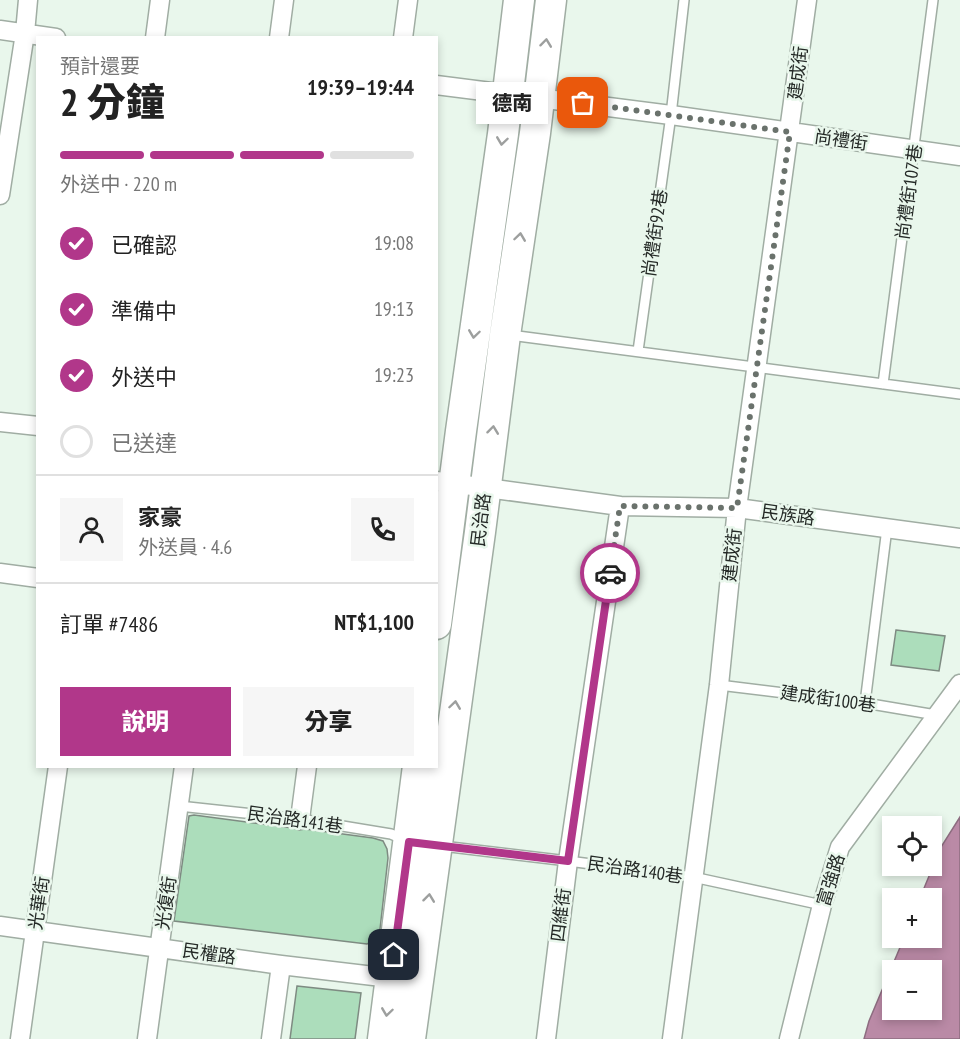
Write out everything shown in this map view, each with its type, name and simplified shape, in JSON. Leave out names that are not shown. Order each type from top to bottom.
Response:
[{"type":"main road","name":"民治路","points":[[438,593],[445,483],[507,94],[519,0]]},
{"type":"main road","name":"民治路","points":[[438,754],[485,488],[540,97],[551,0]]},
{"type":"main road","name":"民治路","points":[[418,768],[422,844]]},
{"type":"main road","name":"民治路","points":[[410,1039],[405,979],[422,844],[435,768]]},
{"type":"main road","name":"民治路","points":[[383,1039],[405,979]]},
{"type":"street","points":[[0,195],[2,157],[25,33],[28,0]]},
{"type":"street","points":[[155,36],[160,0]]},
{"type":"street","points":[[279,36],[284,0]]},
{"type":"street","points":[[403,36],[408,0]]},
{"type":"street","name":"建成街","points":[[672,1039],[719,685],[737,508],[807,0]]},
{"type":"street","points":[[0,30],[44,36]]},
{"type":"street","name":"尚禮街","points":[[438,85],[540,97],[960,156]]},
{"type":"street","points":[[0,422],[36,426]]},
{"type":"street","name":"民族路","points":[[445,483],[620,506],[737,508],[960,538]]},
{"type":"street","name":"四維街","points":[[546,1039],[568,861],[620,506]]},
{"type":"street","points":[[0,573],[36,578]]},
{"type":"street","name":"富強路","points":[[789,1039],[822,905],[840,846],[960,684]]},
{"type":"street","name":"光華街","points":[[20,1039],[58,768]]},
{"type":"street","name":"光復街","points":[[147,1039],[184,768]]},
{"type":"street","points":[[300,819],[307,768]]},
{"type":"street","name":"民權路","points":[[0,926],[405,979]]},
{"type":"street","points":[[271,1039],[281,964]]},
{"type":"lane","name":"尚禮街92巷","points":[[638,351],[671,115],[684,0]]},
{"type":"lane","name":"尚禮街107巷","points":[[883,384],[933,0]]},
{"type":"lane","points":[[505,335],[960,394]]},
{"type":"lane","points":[[865,704],[887,528]]},
{"type":"lane","name":"建成街100巷","points":[[719,685],[936,715]]},
{"type":"lane","name":"民治路141巷","points":[[179,806],[300,819],[391,834],[422,844]]},
{"type":"lane","name":"民治路140巷","points":[[422,844],[693,877],[822,905]]},
{"type":"shaded area","points":[[960,817],[960,1039],[864,1039],[882,990],[882,1020],[942,1020],[942,960],[895,960],[900,948],[942,948],[942,888],[924,888],[929,876],[942,876],[942,845]]},
{"type":"building","points":[[896,630],[945,636],[939,671],[891,665]]},
{"type":"building","points":[[189,816],[383,841],[388,858],[380,929],[373,941],[367,944],[174,921]]},
{"type":"building","points":[[297,986],[361,993],[355,1039],[290,1039]]},
{"type":"way so far","points":[[583,103],[790,132],[737,508],[620,506],[610,573]]},
{"type":"place","name":"德南","points":[[583,103]]},
{"type":"route","points":[[394,955],[409,842],[568,861],[610,573]]}]
